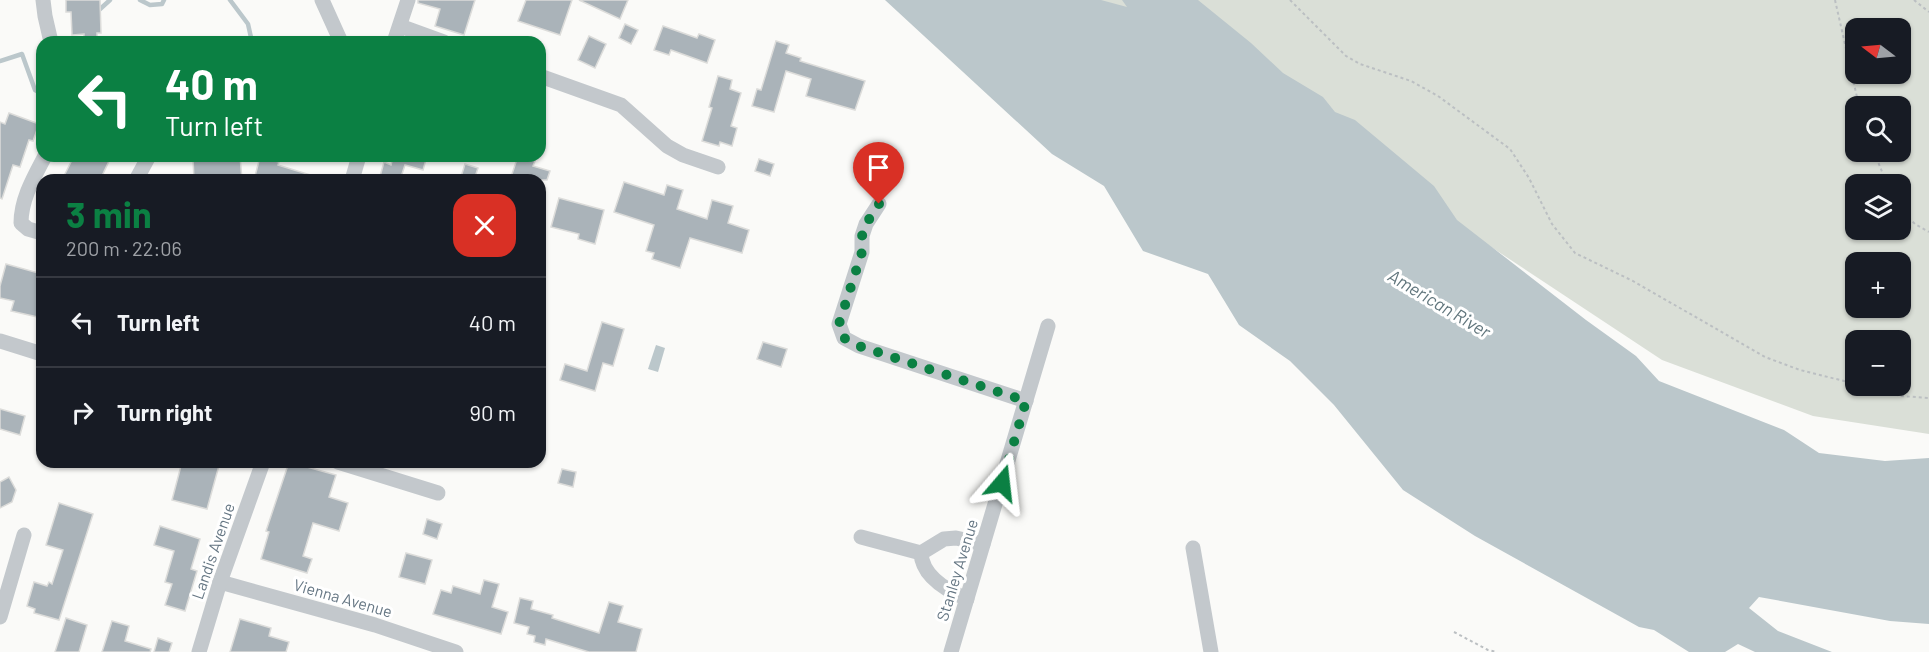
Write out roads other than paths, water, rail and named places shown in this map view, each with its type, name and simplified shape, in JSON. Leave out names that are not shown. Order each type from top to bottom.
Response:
[{"type":"street","points":[[43,0],[50,36]]},
{"type":"street","points":[[322,0],[337,36]]},
{"type":"street","points":[[396,36],[408,0]]},
{"type":"street","points":[[400,26],[428,36]]},
{"type":"street","points":[[546,78],[621,105],[667,146],[683,155],[718,167]]},
{"type":"street","points":[[36,175],[21,213],[21,223],[28,229],[36,231]]},
{"type":"street","points":[[879,204],[866,224],[862,236],[862,252],[839,324],[844,338],[859,346],[1026,401]]},
{"type":"street","name":"Stanley Avenue","points":[[951,652],[1048,326]]},
{"type":"street","points":[[0,341],[36,352]]},
{"type":"street","name":"Landis Avenue","points":[[199,652],[220,582],[260,468]]},
{"type":"street","points":[[357,468],[438,493]]},
{"type":"street","points":[[0,617],[24,535]]},
{"type":"street","points":[[861,537],[921,553],[944,539],[956,538],[983,544]]},
{"type":"street","points":[[1193,548],[1211,652]]},
{"type":"street","points":[[921,553],[925,567],[947,590],[967,599]]},
{"type":"street","name":"Vienna Avenue","points":[[220,582],[375,625],[456,652]]},
{"type":"water","name":"American River","points":[[885,0],[1101,0],[1127,7],[1122,0],[1198,0],[1251,43],[1283,73],[1323,97],[1335,112],[1355,120],[1434,186],[1457,220],[1636,356],[1659,381],[1784,430],[1819,453],[1885,461],[1929,458],[1929,624],[1890,621],[1759,597],[1749,608],[1778,631],[1832,652],[1755,652],[1738,644],[1725,652],[1689,652],[1654,630],[1639,627],[1475,536],[1403,490],[1334,405],[1290,361],[1239,325],[1208,274],[1143,251],[1104,186],[1052,154]]},
{"type":"water","points":[[656,345],[665,348],[658,372],[648,369]]},
{"type":"waterway","points":[[98,13],[110,0]]},
{"type":"waterway","points":[[140,0],[150,5],[162,4],[164,0]]},
{"type":"waterway","points":[[230,0],[248,24],[251,36]]},
{"type":"waterway","points":[[0,61],[22,54],[36,91]]}]
